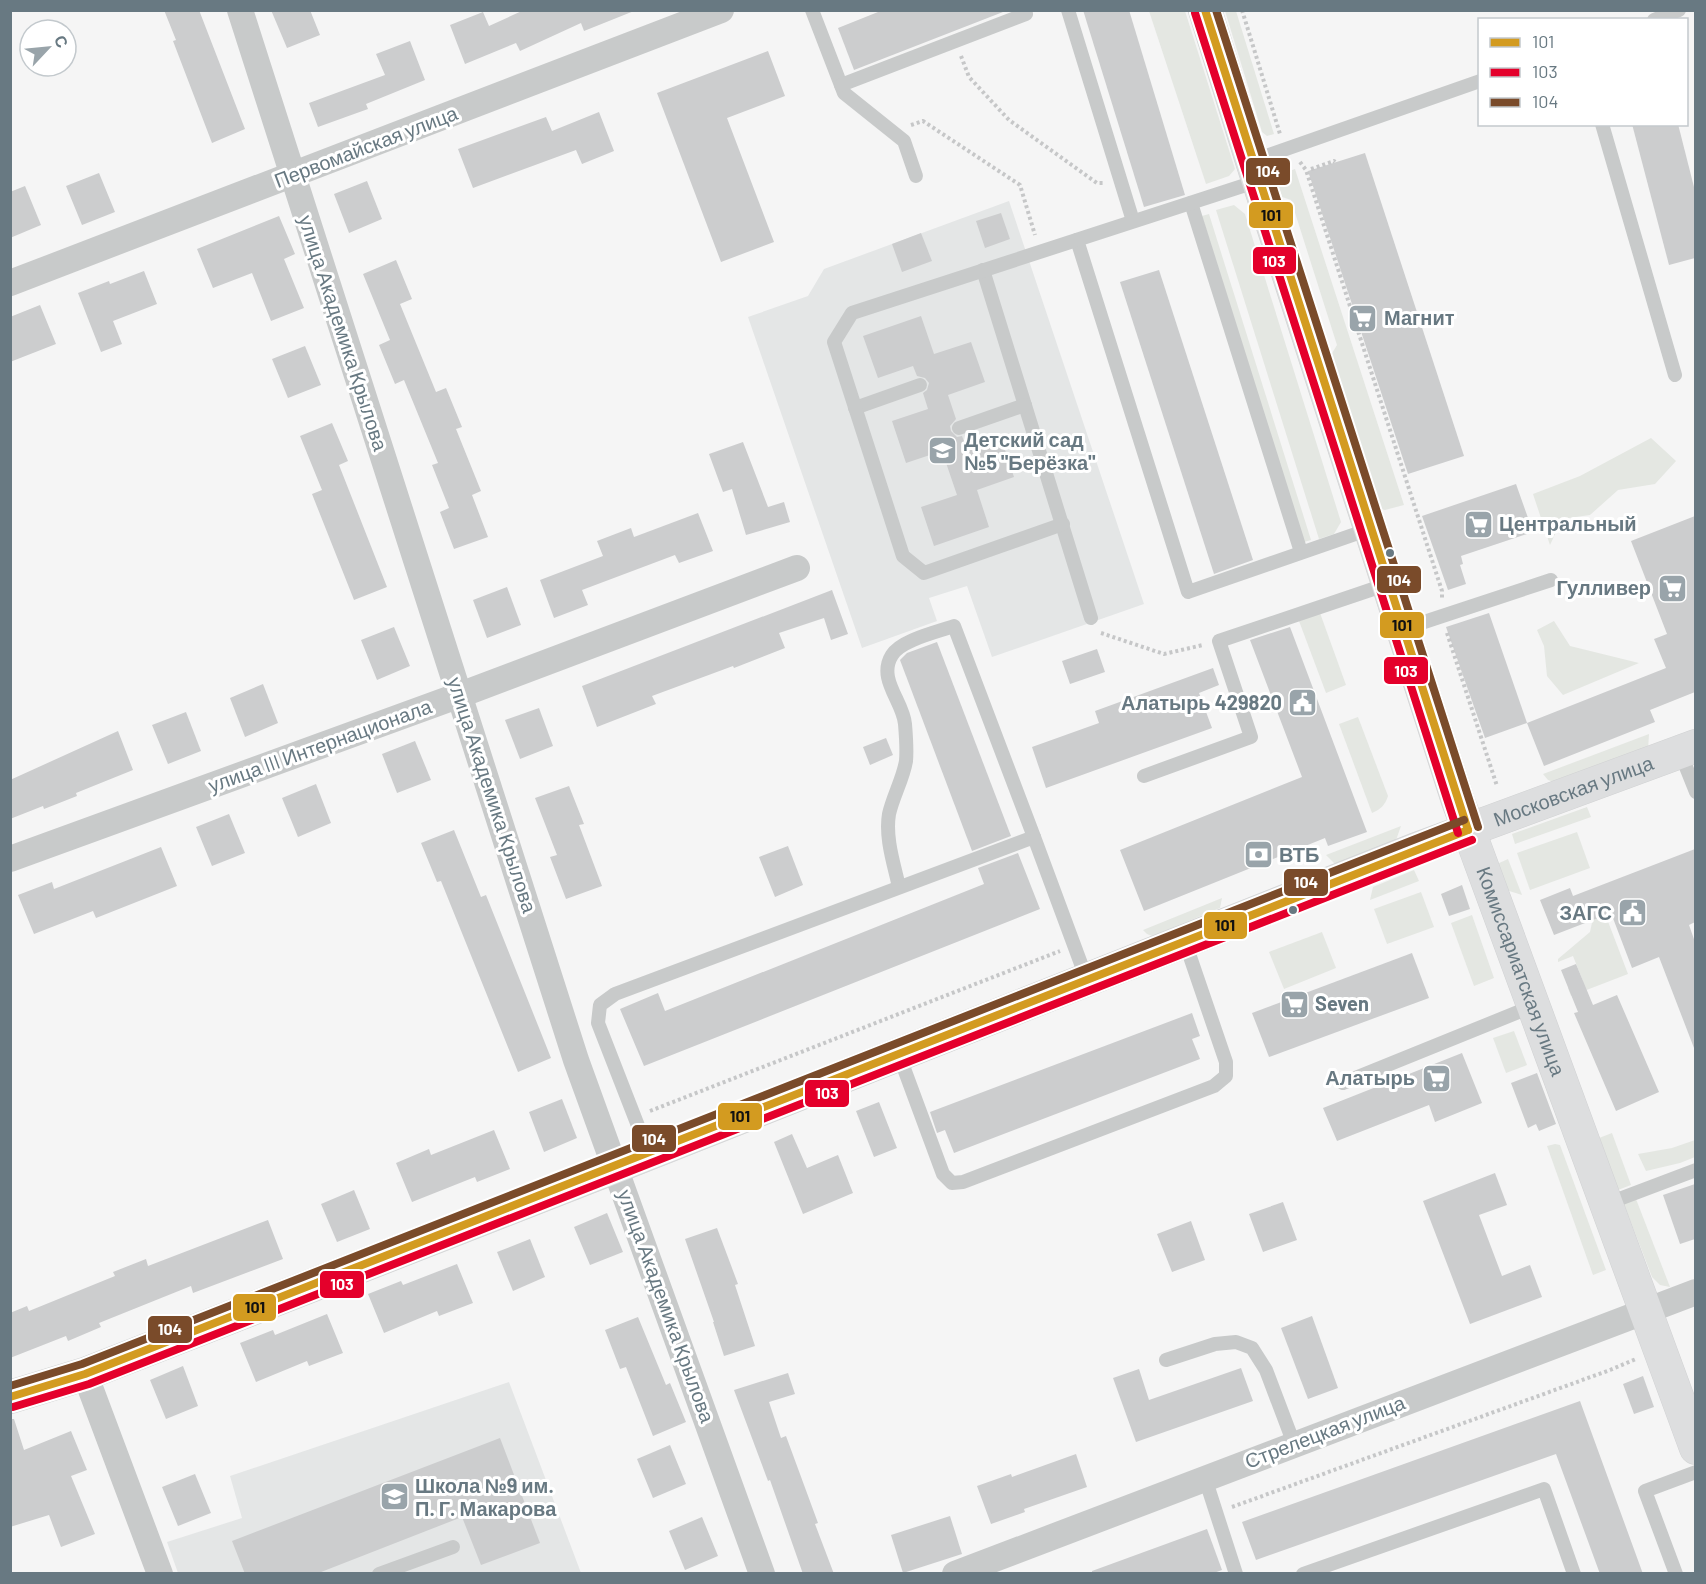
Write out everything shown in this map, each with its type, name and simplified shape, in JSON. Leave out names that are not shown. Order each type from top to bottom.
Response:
[{"type":"street","name":"улица Академика Крылова","points":[[240,10],[576,1060],[762,1574]]},
{"type":"street","name":"Комиссариатская улица","points":[[1206,10],[1255,171],[1468,830],[1695,1448]]},
{"type":"street","name":"Первомайская улица","points":[[10,283],[292,176],[705,13]]},
{"type":"street","name":"улица III Интернационала","points":[[10,859],[460,695],[797,568]]},
{"type":"street","name":"Московская улица","points":[[10,1398],[85,1374],[1468,830],[1688,749]]},
{"type":"street","name":"Стрелецкая улица","points":[[955,1574],[1695,1292]]},
{"type":"street","points":[[85,1374],[160,1574]]},
{"type":"lane","points":[[812,10],[844,93],[904,141],[916,176]]},
{"type":"lane","points":[[1068,10],[1133,222]]},
{"type":"lane","points":[[1659,18],[1679,10]]},
{"type":"lane","points":[[841,86],[1026,14]]},
{"type":"lane","points":[[1063,524],[924,573],[903,556],[834,342],[852,313],[1191,203],[1255,171],[1289,148],[1478,81]]},
{"type":"lane","points":[[1603,126],[1675,375]]},
{"type":"lane","points":[[1191,203],[1301,552]]},
{"type":"lane","points":[[1077,240],[1188,592],[1370,529]]},
{"type":"lane","points":[[983,270],[1091,618]]},
{"type":"lane","points":[[855,408],[920,385]]},
{"type":"lane","points":[[959,428],[1025,405]]},
{"type":"lane","points":[[1403,629],[1551,580]]},
{"type":"lane","points":[[1144,776],[1251,737],[1219,641],[1388,584]]},
{"type":"lane","points":[[899,887],[890,843],[889,816],[906,761],[905,722],[899,702],[889,684],[887,670],[892,655],[901,646],[954,626],[1087,980]]},
{"type":"lane","points":[[1688,749],[1695,792]]},
{"type":"lane","points":[[648,1154],[598,1023],[600,1005],[615,994],[1034,837]]},
{"type":"lane","points":[[899,1055],[943,1174],[952,1183],[963,1182],[1214,1086],[1226,1076],[1226,1062],[1185,942]]},
{"type":"lane","points":[[1343,1083],[1533,1006]]},
{"type":"lane","points":[[1606,1204],[1695,1170]]},
{"type":"lane","points":[[1166,1360],[1215,1344],[1236,1342],[1252,1348],[1266,1370],[1294,1444]]},
{"type":"lane","points":[[1676,1574],[1645,1491],[1695,1472]]},
{"type":"lane","points":[[1205,1478],[1236,1574]]},
{"type":"lane","points":[[1303,1574],[1544,1489],[1574,1574]]},
{"type":"lane","points":[[379,1574],[453,1547]]},
{"type":"path","points":[[1242,10],[1281,135],[1306,170],[1442,591],[1441,616],[1497,786]]},
{"type":"path","points":[[955,42],[969,77],[1009,120],[1097,183],[1122,184]]},
{"type":"path","points":[[894,132],[923,121],[1020,185],[1040,251]]},
{"type":"path","points":[[1311,169],[1335,162]]},
{"type":"path","points":[[1091,618],[1096,632],[1164,654],[1219,641]]},
{"type":"path","points":[[634,1117],[1074,946]]},
{"type":"path","points":[[1216,1512],[1610,1370],[1658,1349]]},
{"type":"shaded area","points":[[1149,11],[1185,11],[1235,169],[1229,176],[1206,184]]},
{"type":"shaded area","points":[[1225,11],[1236,11],[1274,134],[1267,136],[1262,132]]},
{"type":"shaded area","points":[[1295,169],[1404,505],[1381,509],[1331,355],[1337,345],[1291,200],[1282,197],[1277,181],[1279,175]]},
{"type":"shaded area","name":"Детский сад №5 \"Берёзка\"","points":[[1009,201],[1144,604],[992,657],[967,586],[929,598],[937,621],[862,648],[748,317],[808,296],[824,269]]},
{"type":"shaded area","points":[[1234,205],[1245,214],[1341,522],[1334,534],[1319,539],[1216,210]]},
{"type":"shaded area","points":[[1209,214],[1311,540],[1304,542],[1202,216]]},
{"type":"shaded area","points":[[1651,438],[1676,461],[1655,484],[1618,490],[1590,515],[1562,519],[1550,545],[1533,494],[1580,476]]},
{"type":"shaded area","points":[[1320,613],[1346,685],[1326,693],[1299,621]]},
{"type":"shaded area","points":[[1554,621],[1570,646],[1639,663],[1563,695],[1547,676],[1544,646],[1537,630]]},
{"type":"shaded area","points":[[1358,717],[1388,796],[1386,802],[1372,813],[1339,724]]},
{"type":"shaded area","points":[[1649,734],[1648,750],[1556,783],[1548,780],[1543,774]]},
{"type":"shaded area","points":[[1587,807],[1591,817],[1515,844],[1512,834]]},
{"type":"shaded area","points":[[1401,826],[1396,840],[1335,864],[1326,855]]},
{"type":"shaded area","points":[[1577,832],[1590,868],[1530,890],[1517,853]]},
{"type":"shaded area","points":[[1508,859],[1522,895],[1506,890],[1497,864]]},
{"type":"shaded area","points":[[1414,870],[1419,881],[1370,900],[1373,887]]},
{"type":"shaded area","points":[[1421,892],[1434,927],[1387,944],[1374,909]]},
{"type":"shaded area","points":[[1222,898],[1220,908],[1152,936],[1143,930]]},
{"type":"shaded area","points":[[1601,903],[1628,974],[1571,996],[1568,988],[1583,981],[1573,956],[1558,962],[1558,959],[1590,932],[1596,904]]},
{"type":"shaded area","points":[[1472,915],[1494,978],[1474,986],[1451,923]]},
{"type":"shaded area","points":[[1322,932],[1336,968],[1284,989],[1269,952]]},
{"type":"shaded area","points":[[1514,1031],[1527,1065],[1506,1073],[1493,1038]]},
{"type":"shaded area","points":[[1612,1133],[1631,1185],[1618,1190],[1599,1138]]},
{"type":"shaded area","points":[[1695,1140],[1695,1157],[1680,1163],[1646,1171],[1638,1154],[1672,1148]]},
{"type":"shaded area","points":[[1560,1145],[1606,1270],[1593,1275],[1547,1146]]},
{"type":"shaded area","points":[[1636,1199],[1670,1287],[1660,1285],[1652,1277],[1624,1204]]},
{"type":"shaded area","name":"Школа №9 им. П. Г. Макарова","points":[[509,1382],[581,1573],[178,1573],[167,1542],[242,1518],[230,1476]]},
{"type":"building","points":[[164,10],[199,10],[245,129],[212,143],[173,41],[176,40]]},
{"type":"building","points":[[271,10],[310,10],[320,35],[287,48]]},
{"type":"building","points":[[524,10],[634,11],[584,31],[581,23],[520,51],[516,43],[465,64],[450,25],[483,12],[489,26]]},
{"type":"building","points":[[883,10],[1003,10],[1003,12],[854,70],[838,28]]},
{"type":"building","points":[[1083,10],[1129,10],[1185,195],[1144,207]]},
{"type":"building","points":[[410,41],[425,80],[366,104],[368,109],[318,127],[309,103],[385,75],[376,54]]},
{"type":"building","points":[[768,51],[785,96],[727,118],[774,242],[721,262],[657,93]]},
{"type":"building","points":[[599,112],[614,151],[582,164],[576,150],[473,188],[458,149],[546,117],[552,131]]},
{"type":"building","points":[[1633,126],[1679,126],[1695,191],[1695,258],[1669,265]]},
{"type":"building","points":[[1365,153],[1464,456],[1408,474],[1308,171]]},
{"type":"building","points":[[99,173],[115,212],[82,225],[66,186]]},
{"type":"building","points":[[367,181],[382,219],[349,233],[334,194]]},
{"type":"building","points":[[25,186],[41,225],[10,238],[10,192]]},
{"type":"building","points":[[1001,213],[1010,239],[985,248],[976,221]]},
{"type":"building","points":[[279,216],[295,254],[284,259],[304,308],[271,321],[252,273],[213,288],[197,249]]},
{"type":"building","points":[[921,233],[932,261],[902,272],[892,244]]},
{"type":"building","points":[[396,260],[412,299],[400,304],[436,392],[446,388],[462,427],[456,429],[481,491],[472,495],[488,537],[454,549],[440,512],[449,508],[432,465],[438,463],[404,380],[395,384],[379,345],[390,340],[363,274]]},
{"type":"building","points":[[1159,270],[1253,560],[1214,574],[1120,282]]},
{"type":"building","points":[[144,271],[157,304],[113,321],[122,344],[101,352],[78,293]]},
{"type":"building","points":[[40,305],[56,344],[10,362],[10,317]]},
{"type":"building","points":[[921,316],[934,354],[971,342],[985,382],[948,395],[956,419],[950,426],[951,431],[957,437],[962,436],[967,450],[1001,438],[1014,477],[977,490],[989,527],[934,546],[921,507],[957,495],[942,451],[906,463],[892,421],[928,409],[923,393],[927,390],[929,383],[925,378],[917,376],[913,366],[878,378],[863,336]]},
{"type":"building","points":[[305,346],[321,385],[288,398],[272,359]]},
{"type":"building","points":[[332,423],[348,461],[339,465],[387,587],[354,600],[312,494],[322,490],[300,436]]},
{"type":"building","points":[[743,442],[768,507],[784,502],[790,522],[746,535],[732,489],[723,492],[709,454]]},
{"type":"building","name":"Центральный","points":[[1516,484],[1533,532],[1461,556],[1463,564],[1460,565],[1466,584],[1448,590],[1422,516]]},
{"type":"building","points":[[698,513],[713,551],[679,563],[675,555],[582,590],[588,605],[554,618],[540,580],[603,556],[597,541],[631,528],[634,537]]},
{"type":"building","points":[[1695,516],[1695,692],[1650,710],[1655,722],[1544,766],[1527,723],[1666,668],[1654,639],[1667,634],[1631,541]]},
{"type":"building","points":[[507,587],[521,625],[487,638],[473,600]]},
{"type":"building","points":[[832,590],[848,634],[831,640],[824,618],[779,633],[785,648],[652,696],[656,704],[597,727],[582,686]]},
{"type":"building","points":[[1489,613],[1527,723],[1485,738],[1446,627]]},
{"type":"building","points":[[394,627],[410,666],[377,680],[361,640]]},
{"type":"building","points":[[1290,627],[1367,832],[1328,846],[1325,838],[1144,911],[1120,850],[1302,777],[1250,640]]},
{"type":"building","points":[[937,642],[1011,836],[972,851],[900,660],[907,653]]},
{"type":"building","points":[[1097,649],[1105,672],[1070,684],[1062,661]]},
{"type":"building","points":[[1213,668],[1219,685],[1199,693],[1212,728],[1046,788],[1032,747],[1099,723],[1095,711]]},
{"type":"building","points":[[263,684],[278,723],[245,737],[230,698]]},
{"type":"building","points":[[539,708],[553,746],[520,759],[505,720]]},
{"type":"building","points":[[186,712],[201,751],[168,764],[152,725]]},
{"type":"building","points":[[118,731],[133,770],[76,793],[77,796],[10,819],[10,780]]},
{"type":"building","points":[[886,738],[893,755],[870,765],[863,747]]},
{"type":"building","points":[[415,741],[431,780],[397,793],[382,754]]},
{"type":"building","points":[[316,784],[331,823],[298,837],[282,798]]},
{"type":"building","points":[[569,786],[584,824],[579,825],[602,886],[566,899],[550,857],[557,855],[535,798]]},
{"type":"building","points":[[229,814],[245,853],[212,866],[196,827]]},
{"type":"building","points":[[454,830],[481,897],[486,895],[551,1058],[518,1072],[441,881],[437,882],[421,843]]},
{"type":"building","points":[[788,846],[803,885],[775,897],[759,857]]},
{"type":"building","points":[[161,847],[177,886],[96,918],[93,911],[34,934],[18,895],[52,882],[54,889]]},
{"type":"building","points":[[1695,849],[1695,922],[1689,925],[1695,942],[1694,1048],[1659,957],[1632,968],[1611,913],[1554,935],[1540,900],[1570,888],[1573,896]]},
{"type":"building","points":[[1018,853],[1040,909],[644,1066],[620,1009],[658,993],[665,1011],[984,884],[978,868]]},
{"type":"building","points":[[1462,885],[1470,909],[1449,916],[1441,894]]},
{"type":"building","points":[[1412,953],[1429,998],[1269,1057],[1252,1013]]},
{"type":"building","points":[[1576,964],[1593,1005],[1617,995],[1659,1092],[1616,1111],[1574,1013],[1578,1012],[1561,970]]},
{"type":"building","points":[[1192,1013],[1200,1036],[1192,1039],[1200,1059],[954,1153],[945,1130],[937,1133],[930,1112]]},
{"type":"building","name":"Алатырь","points":[[1462,1053],[1482,1103],[1435,1122],[1429,1105],[1337,1141],[1323,1108]]},
{"type":"building","points":[[1537,1073],[1556,1124],[1539,1131],[1536,1124],[1528,1128],[1511,1083]]},
{"type":"building","points":[[562,1099],[577,1138],[544,1152],[529,1112]]},
{"type":"building","points":[[879,1102],[897,1148],[874,1157],[856,1111]]},
{"type":"building","points":[[494,1130],[510,1169],[477,1182],[475,1177],[412,1202],[396,1163],[429,1149],[431,1155]]},
{"type":"building","points":[[792,1134],[807,1168],[838,1155],[853,1193],[803,1214],[774,1142]]},
{"type":"building","points":[[1495,1173],[1507,1205],[1479,1215],[1502,1276],[1530,1265],[1542,1297],[1470,1324],[1423,1201]]},
{"type":"building","points":[[1695,1184],[1695,1239],[1680,1244],[1663,1195]]},
{"type":"building","points":[[354,1190],[370,1229],[337,1242],[321,1204]]},
{"type":"building","points":[[1283,1202],[1297,1240],[1263,1252],[1249,1214]]},
{"type":"building","points":[[607,1213],[623,1252],[590,1265],[574,1227]]},
{"type":"building","points":[[268,1220],[283,1259],[193,1293],[191,1286],[99,1323],[101,1327],[68,1341],[66,1336],[10,1358],[10,1313],[27,1306],[29,1311],[115,1276],[113,1272],[146,1259],[148,1266]]},
{"type":"building","points":[[1191,1221],[1205,1260],[1172,1272],[1157,1234]]},
{"type":"building","points":[[717,1228],[738,1284],[735,1285],[755,1346],[724,1356],[685,1239]]},
{"type":"building","points":[[530,1239],[545,1277],[513,1291],[497,1252]]},
{"type":"building","points":[[457,1264],[473,1303],[439,1316],[437,1311],[384,1333],[368,1294],[401,1281],[403,1285]]},
{"type":"building","points":[[327,1314],[343,1353],[309,1366],[307,1361],[256,1382],[240,1343],[273,1330],[275,1335]]},
{"type":"building","points":[[1312,1316],[1338,1388],[1308,1399],[1281,1328]]},
{"type":"building","points":[[638,1317],[666,1385],[670,1383],[686,1422],[653,1436],[626,1367],[620,1369],[605,1330]]},
{"type":"building","points":[[183,1366],[198,1406],[166,1419],[150,1380]]},
{"type":"building","points":[[1241,1368],[1253,1401],[1136,1442],[1113,1378],[1139,1369],[1149,1400]]},
{"type":"building","points":[[788,1373],[795,1394],[769,1402],[781,1438],[786,1436],[834,1574],[803,1574],[770,1480],[768,1481],[734,1390]]},
{"type":"building","points":[[1643,1376],[1654,1407],[1634,1414],[1623,1384]]},
{"type":"building","points":[[1580,1401],[1643,1574],[1600,1574],[1556,1454],[1256,1560],[1242,1522]]},
{"type":"building","points":[[10,1419],[14,1419],[24,1450],[71,1431],[87,1470],[71,1476],[95,1534],[61,1547],[49,1515],[10,1527]]},
{"type":"building","points":[[500,1438],[540,1543],[481,1565],[462,1517],[316,1574],[245,1574],[232,1541]]},
{"type":"building","points":[[670,1445],[686,1484],[653,1498],[637,1459]]},
{"type":"building","points":[[1076,1454],[1087,1487],[1024,1509],[1025,1512],[991,1524],[977,1486],[1011,1474],[1012,1477]]},
{"type":"building","points":[[195,1474],[211,1513],[178,1526],[162,1487]]},
{"type":"building","points":[[950,1516],[962,1554],[903,1573],[891,1535]]},
{"type":"building","points":[[702,1517],[718,1556],[685,1570],[669,1531]]},
{"type":"building","points":[[1207,1529],[1222,1570],[1211,1574],[1092,1574],[1092,1571]]},
{"type":"transit line","name":"101","points":[[1205,10],[1468,830]]},
{"type":"transit line","name":"104","points":[[1216,10],[1478,827]]},
{"type":"transit line","name":"103","points":[[1195,13],[1458,833]]},
{"type":"transit line","name":"104","points":[[10,1386],[82,1364],[1464,820]]},
{"type":"transit line","name":"101","points":[[10,1397],[85,1374],[1468,830]]},
{"type":"transit line","name":"103","points":[[13,1407],[89,1384],[1472,840]]},
{"type":"place","name":"Магнит","points":[[1363,318]]},
{"type":"place","name":"Детский сад №5 \"Берёзка\"","points":[[943,451]]},
{"type":"place","name":"Центральный","points":[[1478,524]]},
{"type":"place","name":"Гулливер","points":[[1672,588]]},
{"type":"place","name":"Алатырь 429820","points":[[1303,703]]},
{"type":"place","name":"ВТБ","points":[[1258,855]]},
{"type":"place","name":"ЗАГС","points":[[1633,913]]},
{"type":"place","name":"Seven","points":[[1294,1004]]},
{"type":"place","name":"Алатырь","points":[[1436,1078]]},
{"type":"place","name":"Школа №9 им. П. Г. Макарова","points":[[394,1497]]}]
